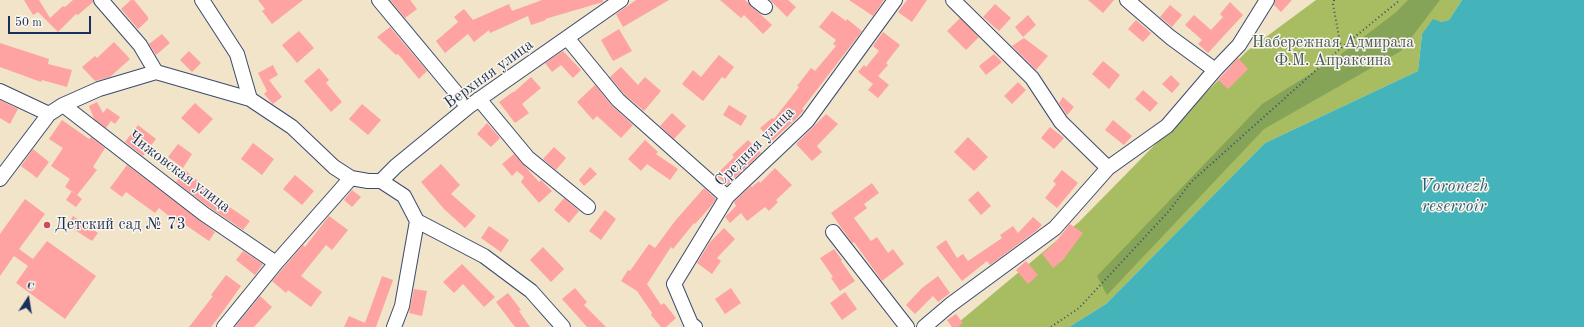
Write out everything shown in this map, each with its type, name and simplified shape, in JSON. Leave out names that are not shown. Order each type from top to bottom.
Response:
[{"type":"street","points":[[101,0],[140,45],[156,72]]},
{"type":"street","points":[[202,0],[237,54],[250,99]]},
{"type":"street","points":[[379,0],[474,103],[528,158],[588,206]]},
{"type":"street","name":"Верхняя улица","points":[[381,181],[396,166],[474,103],[568,39],[621,0]]},
{"type":"street","name":"Средняя улица","points":[[695,327],[691,324],[674,284],[727,197],[807,121],[895,0]]},
{"type":"street","points":[[953,0],[1032,78],[1061,122],[1108,168]]},
{"type":"street","points":[[1127,0],[1170,37],[1215,70]]},
{"type":"street","points":[[924,327],[950,304],[1055,228],[1108,168],[1167,126],[1215,70],[1239,45],[1268,0]]},
{"type":"street","points":[[568,39],[618,100],[727,197]]},
{"type":"street","points":[[0,179],[49,114],[63,105],[99,89],[156,72],[250,99],[292,127],[334,167],[351,178],[368,181],[381,181],[404,196],[417,221],[484,256],[531,291],[563,327]]},
{"type":"street","points":[[0,90],[49,114]]},
{"type":"street","name":"Чижовская улица","points":[[63,105],[204,214],[276,263]]},
{"type":"street","points":[[224,327],[276,263],[351,178]]},
{"type":"street","points":[[394,327],[402,306],[417,221]]},
{"type":"street","points":[[833,232],[907,327]]},
{"type":"path","points":[[1334,0],[1333,4],[1341,48]]},
{"type":"path","points":[[1051,327],[1079,308],[1169,210],[1191,182],[1341,48],[1400,0]]},
{"type":"green space","name":"Набережная Адмирала Ф.М. Апраксина","points":[[1316,0],[1462,0],[1449,20],[1441,22],[1422,34],[1418,71],[1265,143],[1106,304],[1069,327],[953,327],[1079,222],[1247,51]]},
{"type":"green space","points":[[1408,0],[1440,0],[1401,51],[1264,129],[1107,295],[1097,276],[1262,104],[1336,58],[1395,13]]},
{"type":"water","name":"Voronezh reservoir","points":[[1462,0],[1584,0],[1584,327],[1069,327],[1106,304],[1265,143],[1418,71],[1422,34],[1433,19],[1441,22],[1449,20]]},
{"type":"building","points":[[24,0],[39,0],[50,18],[63,6],[65,7],[73,0],[93,0],[93,2],[78,15],[76,14],[58,32],[38,12],[33,15]]},
{"type":"building","points":[[131,0],[134,0],[148,17],[148,20],[138,29],[121,9]]},
{"type":"building","points":[[258,0],[303,0],[272,24],[262,11],[265,9]]},
{"type":"building","points":[[390,0],[410,0],[417,9],[405,18]]},
{"type":"building","points":[[542,0],[603,0],[603,2],[545,19],[546,20],[531,25],[528,16],[490,33],[489,30],[474,42],[468,34],[445,53],[436,41],[458,22],[454,17],[464,9],[473,20],[509,4],[512,11]]},
{"type":"building","points":[[636,0],[669,0],[623,27],[616,14]]},
{"type":"building","points":[[720,0],[745,0],[772,25],[763,34],[744,15],[741,18]]},
{"type":"building","points":[[770,0],[788,0],[796,7],[787,17]]},
{"type":"building","points":[[849,0],[884,0],[873,16]]},
{"type":"building","points":[[907,0],[927,0],[912,22],[898,12]]},
{"type":"building","points":[[1088,0],[1114,0],[1103,13]]},
{"type":"building","points":[[1275,0],[1292,0],[1281,12],[1274,5]]},
{"type":"building","points":[[1230,2],[1243,15],[1208,53],[1198,44],[1202,40],[1185,25],[1194,15],[1211,30],[1223,17],[1220,14]]},
{"type":"building","points":[[995,4],[1011,18],[999,31],[983,17]]},
{"type":"building","points":[[1170,5],[1182,15],[1172,27],[1160,17]]},
{"type":"building","points":[[832,11],[846,21],[847,19],[862,31],[802,109],[804,110],[772,141],[760,128],[772,118],[774,119],[799,87],[797,86],[811,68],[815,71],[836,46],[833,44],[836,40],[819,27]]},
{"type":"building","points":[[1028,15],[1036,25],[1023,37],[1015,27]]},
{"type":"building","points":[[960,18],[979,37],[966,50],[947,31]]},
{"type":"building","points":[[1136,20],[1151,33],[1143,42],[1128,29]]},
{"type":"building","points":[[390,27],[427,71],[419,79],[398,54],[396,55],[377,37]]},
{"type":"building","points":[[619,29],[632,51],[613,61],[601,40]]},
{"type":"building","points":[[299,31],[314,48],[297,63],[282,45]]},
{"type":"building","points":[[883,32],[900,45],[886,63],[888,65],[878,76],[889,85],[878,98],[868,90],[873,84],[858,72],[864,65],[866,67],[879,51],[873,46]]},
{"type":"building","points":[[162,34],[170,43],[156,55],[149,44]]},
{"type":"building","points":[[1024,38],[1048,56],[1036,70],[1012,46]]},
{"type":"building","points":[[114,42],[130,59],[110,77],[95,81],[82,67],[95,56],[97,58]]},
{"type":"building","points":[[0,43],[49,59],[48,64],[72,70],[67,87],[42,80],[41,82],[0,67]]},
{"type":"building","points":[[189,51],[201,63],[192,72],[180,60]]},
{"type":"building","points":[[563,51],[581,70],[573,78],[561,65],[552,72],[545,63]]},
{"type":"building","points":[[994,54],[1002,62],[986,75],[979,66]]},
{"type":"building","points":[[719,55],[734,67],[725,79],[722,77],[703,101],[682,84],[693,70],[701,77]]},
{"type":"building","points":[[1238,58],[1248,69],[1228,89],[1218,80]]},
{"type":"building","points":[[1103,61],[1120,75],[1109,89],[1092,74]]},
{"type":"building","points":[[273,65],[278,75],[269,80],[282,97],[273,104],[264,94],[267,91],[258,73]]},
{"type":"building","points":[[621,67],[638,85],[645,77],[661,91],[644,111],[624,94],[610,77]]},
{"type":"building","points":[[319,68],[329,80],[326,83],[342,102],[331,112],[304,81]]},
{"type":"building","points":[[1171,75],[1180,84],[1172,93],[1162,84]]},
{"type":"building","points":[[531,77],[541,88],[522,104],[529,113],[515,123],[499,102],[514,92]]},
{"type":"building","points":[[1018,82],[1026,90],[1012,104],[1004,96]]},
{"type":"building","points":[[595,85],[612,106],[633,125],[621,138],[597,116],[593,120],[577,102]]},
{"type":"building","points":[[1143,90],[1158,103],[1150,112],[1135,99]]},
{"type":"building","points":[[1063,97],[1074,107],[1067,115],[1059,103]]},
{"type":"building","points":[[0,100],[18,109],[10,124],[0,118]]},
{"type":"building","points":[[97,102],[103,113],[107,108],[120,117],[115,124],[111,121],[106,128],[94,119],[89,106]]},
{"type":"building","points":[[195,103],[213,119],[199,134],[181,118]]},
{"type":"building","points":[[362,104],[381,120],[368,135],[349,119]]},
{"type":"building","points":[[729,105],[747,116],[741,126],[723,115]]},
{"type":"building","points":[[672,113],[686,126],[674,139],[660,126]]},
{"type":"building","points":[[826,114],[838,124],[817,146],[822,152],[812,161],[796,144]]},
{"type":"building","points":[[62,120],[89,139],[91,137],[105,148],[93,167],[97,170],[77,195],[65,187],[70,179],[51,166],[63,148],[49,139]]},
{"type":"building","points":[[1113,120],[1132,136],[1124,145],[1105,130]]},
{"type":"building","points":[[487,123],[500,138],[491,147],[477,134]]},
{"type":"building","points":[[138,125],[156,139],[143,156],[125,142]]},
{"type":"building","points":[[1050,127],[1064,138],[1054,149],[1041,138]]},
{"type":"building","points":[[968,137],[988,157],[974,171],[954,152]]},
{"type":"building","points":[[645,140],[658,152],[656,154],[678,169],[670,180],[647,164],[641,171],[628,159]]},
{"type":"building","points":[[748,140],[761,153],[727,185],[716,175],[734,157],[732,155]]},
{"type":"building","points":[[253,143],[274,159],[262,175],[241,159]]},
{"type":"building","points":[[178,144],[192,154],[183,168],[168,157]]},
{"type":"building","points":[[554,147],[566,158],[556,170],[543,159]]},
{"type":"building","points":[[33,149],[49,162],[37,178],[21,166]]},
{"type":"building","points":[[514,154],[539,182],[541,180],[552,191],[539,203],[521,182],[524,177],[517,171],[512,176],[502,164]]},
{"type":"building","points":[[441,164],[460,185],[451,194],[476,216],[465,228],[444,209],[421,182]]},
{"type":"building","points":[[127,165],[215,232],[209,241],[184,224],[182,227],[159,208],[155,213],[126,192],[122,197],[110,188]]},
{"type":"building","points":[[590,167],[597,174],[584,186],[579,180]]},
{"type":"building","points":[[775,168],[792,185],[776,200],[778,202],[769,211],[765,207],[747,221],[741,213],[730,223],[725,217],[736,206],[734,202],[751,186],[752,187],[759,181],[760,183]]},
{"type":"building","points":[[185,170],[199,182],[198,183],[250,221],[243,230],[176,182]]},
{"type":"building","points":[[1062,170],[1078,183],[1057,208],[1045,198],[1056,184],[1053,181]]},
{"type":"building","points":[[295,175],[314,191],[302,205],[283,189]]},
{"type":"building","points":[[872,183],[879,193],[864,204],[867,208],[854,218],[871,241],[877,237],[888,253],[893,249],[904,264],[882,281],[831,213]]},
{"type":"building","points":[[704,188],[716,199],[673,249],[671,247],[647,284],[661,305],[664,303],[676,318],[666,327],[661,327],[651,315],[652,313],[637,291],[621,281],[649,244],[655,248],[675,221]]},
{"type":"building","points":[[352,190],[361,197],[352,207],[344,200]]},
{"type":"building","points":[[72,191],[82,199],[76,207],[66,200]]},
{"type":"building","points":[[978,191],[991,206],[981,215],[968,200]]},
{"type":"building","points":[[564,198],[579,211],[569,223],[554,210]]},
{"type":"building","points":[[25,199],[45,214],[19,249],[33,259],[47,241],[96,276],[65,319],[16,283],[28,266],[14,256],[0,276],[0,234]]},
{"type":"building","points":[[605,210],[616,219],[601,240],[589,231]]},
{"type":"building","points":[[73,216],[98,233],[92,241],[67,225]]},
{"type":"building","points":[[329,216],[348,230],[332,250],[326,245],[301,276],[322,292],[311,307],[288,290],[286,293],[272,281],[303,245],[305,247]]},
{"type":"building","points":[[1033,217],[1042,225],[1036,231],[990,265],[987,261],[962,281],[936,247],[946,240],[957,258],[963,254],[968,261],[1002,238],[1000,235],[1013,226],[1018,233]]},
{"type":"building","points":[[1070,224],[1083,233],[1063,260],[1053,268],[1042,254],[1054,244]]},
{"type":"building","points":[[489,226],[509,240],[501,252],[481,238]]},
{"type":"building","points":[[724,228],[735,239],[717,258],[721,261],[712,274],[697,263],[710,242]]},
{"type":"building","points":[[543,247],[564,269],[551,282],[530,260]]},
{"type":"building","points":[[834,249],[855,281],[840,291],[831,278],[833,277],[820,258]]},
{"type":"building","points":[[243,251],[263,264],[255,275],[236,260]]},
{"type":"building","points":[[1026,261],[1038,275],[1028,284],[1016,270]]},
{"type":"building","points":[[462,264],[495,297],[484,307],[463,284],[454,293],[443,282]]},
{"type":"building","points":[[226,275],[241,286],[211,327],[189,327],[213,296],[211,295]]},
{"type":"building","points":[[382,276],[393,280],[376,327],[344,327],[349,316],[365,323]]},
{"type":"building","points":[[938,276],[950,293],[938,302],[933,296],[915,314],[906,305],[922,288]]},
{"type":"building","points":[[575,288],[587,302],[584,305],[606,327],[587,327],[562,299]]},
{"type":"building","points":[[731,288],[741,303],[725,314],[715,299]]},
{"type":"building","points":[[414,289],[427,291],[422,316],[409,313]]},
{"type":"building","points":[[845,292],[857,309],[842,320],[830,303]]},
{"type":"building","points":[[508,293],[521,310],[519,311],[530,327],[515,327],[496,302]]},
{"type":"building","points":[[260,296],[272,307],[254,327],[235,327]]},
{"type":"building","points":[[956,314],[963,323],[958,327],[952,327],[947,320]]},
{"type":"place","name":"Детский сад № 73","points":[[47,225]]}]
